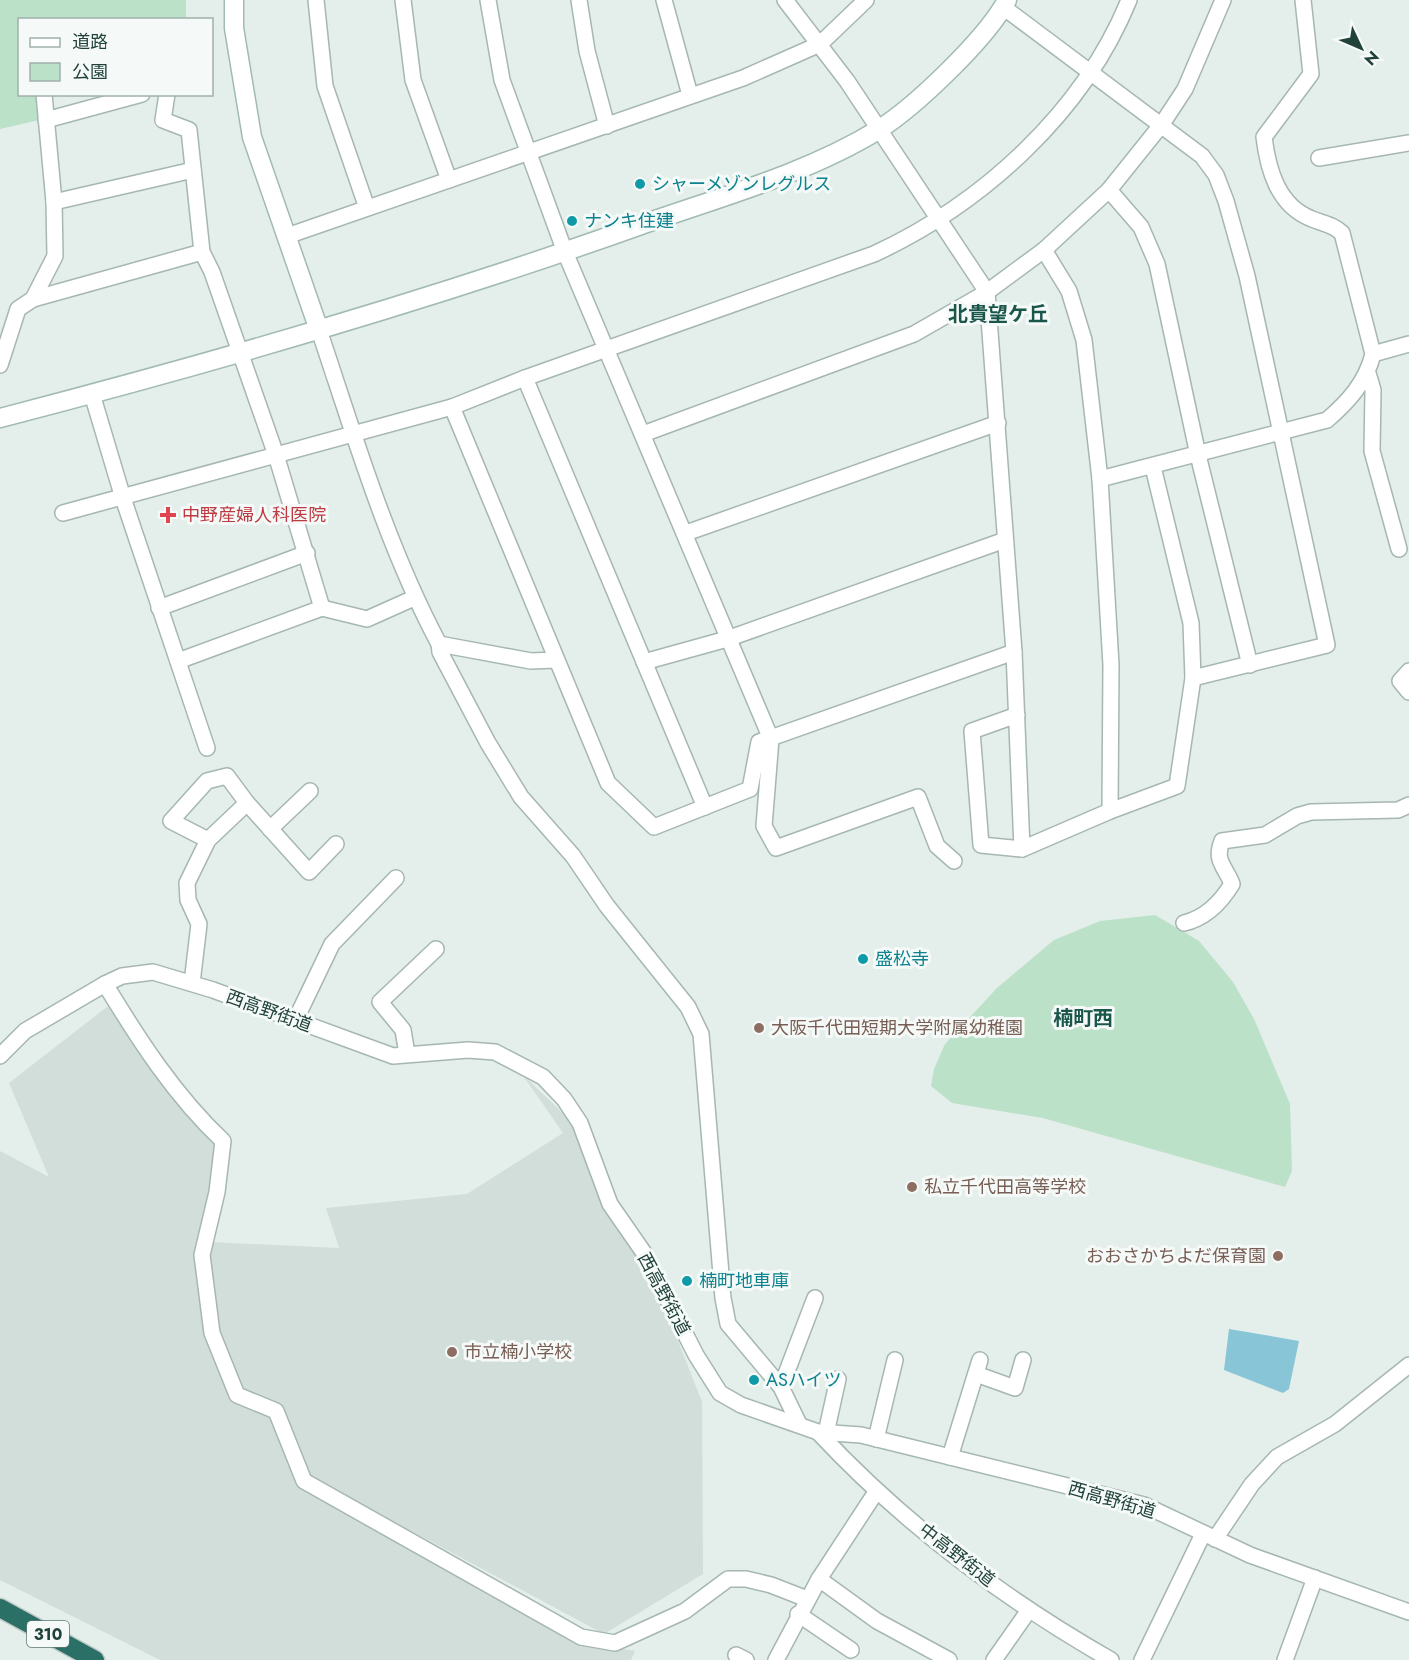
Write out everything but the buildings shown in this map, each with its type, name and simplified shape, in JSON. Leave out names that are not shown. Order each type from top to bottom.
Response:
[{"type":"highway","name":"310","points":[[0,1608],[95,1660]]},
{"type":"street","points":[[234,0],[234,28],[252,137],[390,541],[414,598],[439,644],[440,652],[488,743],[521,797],[573,856],[607,906],[688,1007],[701,1034],[715,1217],[728,1324],[782,1387],[799,1424]]},
{"type":"street","points":[[316,0],[325,86],[367,208]]},
{"type":"street","points":[[403,0],[413,80],[449,180]]},
{"type":"street","points":[[488,0],[502,80],[565,252],[686,533],[771,740],[765,826],[776,848],[918,796],[937,846],[954,861]]},
{"type":"street","points":[[579,0],[587,51],[607,126]]},
{"type":"street","points":[[664,0],[690,96]]},
{"type":"street","points":[[785,0],[811,36],[820,44],[879,129],[987,292],[1014,652],[1022,849]]},
{"type":"street","points":[[287,236],[743,78],[820,44],[866,0]]},
{"type":"street","points":[[63,513],[453,407],[525,378],[874,254],[912,236],[996,177],[1049,124],[1090,72],[1129,0]]},
{"type":"street","points":[[643,434],[914,334],[987,292],[1044,250],[1110,190],[1162,124],[1185,89],[1223,0]]},
{"type":"street","points":[[1100,479],[1281,434],[1327,420],[1347,402],[1368,373],[1373,354],[1342,233],[1331,224],[1312,219],[1290,207],[1275,183],[1266,152],[1264,137],[1311,74],[1303,0]]},
{"type":"street","points":[[0,418],[319,330],[565,252],[807,166],[879,129],[948,72],[1005,4],[1090,72],[1202,156],[1216,176],[1226,201],[1252,297],[1328,645],[1193,678]]},
{"type":"street","points":[[33,299],[55,256],[54,202],[44,96]]},
{"type":"street","points":[[46,120],[135,96]]},
{"type":"street","points":[[167,96],[163,120],[189,130],[202,252],[212,272],[276,455],[322,608]]},
{"type":"street","points":[[1319,158],[1409,143]]},
{"type":"street","points":[[54,202],[193,170]]},
{"type":"street","points":[[1110,190],[1141,227],[1158,264],[1198,455],[1250,664]]},
{"type":"street","points":[[1044,250],[1069,291],[1084,340],[1100,479],[1111,665],[1110,811]]},
{"type":"street","points":[[0,365],[18,309],[33,299],[202,252]]},
{"type":"street","points":[[1373,354],[1409,344]]},
{"type":"street","points":[[1368,373],[1373,390],[1372,451],[1399,549]]},
{"type":"street","points":[[525,378],[705,807]]},
{"type":"street","points":[[92,394],[123,498],[207,748]]},
{"type":"street","points":[[453,407],[608,783],[654,827],[750,789],[759,742],[771,740],[1014,652]]},
{"type":"street","points":[[686,533],[998,423]]},
{"type":"street","points":[[1017,715],[972,731],[981,846],[1022,849],[1110,811],[1176,786],[1193,678],[1191,623],[1153,467]]},
{"type":"street","points":[[644,662],[728,639],[1005,540]]},
{"type":"street","points":[[159,608],[307,554]]},
{"type":"street","points":[[178,661],[322,608],[367,619],[414,598]]},
{"type":"street","points":[[439,644],[531,661],[556,660]]},
{"type":"street","points":[[1409,671],[1400,681],[1409,692]]},
{"type":"street","points":[[208,840],[171,821],[207,781],[227,776],[247,803],[309,872],[336,844]]},
{"type":"street","points":[[270,829],[310,791]]},
{"type":"street","points":[[192,983],[199,924],[188,900],[187,883],[208,840],[247,803]]},
{"type":"street","points":[[1184,923],[1197,920],[1210,911],[1232,884],[1219,864],[1217,853],[1221,841],[1265,835],[1297,816],[1311,812],[1398,810],[1409,805]]},
{"type":"street","points":[[295,1021],[330,939],[396,878]]},
{"type":"street","points":[[407,1054],[403,1030],[380,1002],[435,949]]},
{"type":"street","name":"西高野街道","points":[[0,1056],[25,1031],[105,984],[122,976],[153,972],[192,983],[393,1056],[468,1050],[495,1052],[543,1077],[564,1099],[580,1123],[610,1204],[644,1253],[696,1355],[720,1393],[741,1405],[822,1432],[876,1439],[1144,1505],[1209,1536],[1409,1612]]},
{"type":"street","points":[[105,984],[133,1031],[194,1114],[223,1141],[217,1192],[202,1255],[212,1333],[237,1395],[276,1411],[304,1481],[581,1637],[615,1643],[685,1611],[728,1580],[746,1579],[807,1599]]},
{"type":"street","points":[[782,1387],[815,1299]]},
{"type":"street","points":[[876,1439],[895,1360]]},
{"type":"street","points":[[950,1457],[978,1367],[1015,1388],[1023,1360]]},
{"type":"street","points":[[1142,1660],[1209,1536],[1252,1484],[1277,1457],[1335,1424],[1409,1365]]},
{"type":"street","points":[[822,1432],[838,1379]]},
{"type":"street","name":"中高野街道","points":[[822,1432],[876,1492],[1029,1610],[1111,1660]]},
{"type":"street","points":[[777,1660],[798,1614],[876,1492]]},
{"type":"street","points":[[1285,1660],[1315,1578]]},
{"type":"street","points":[[819,1579],[877,1621],[949,1660]]},
{"type":"street","points":[[1000,1658],[1029,1610]]},
{"type":"street","points":[[798,1614],[851,1650]]},
{"type":"shaded area","points":[[112,1003],[217,1146],[210,1205],[198,1255],[237,1399],[274,1417],[301,1485],[575,1641],[635,1651],[631,1660],[160,1660],[0,1580],[0,1151],[49,1177],[9,1083]]},
{"type":"shaded area","name":"市立楠小学校","points":[[522,1074],[575,1125],[656,1285],[702,1402],[703,1574],[604,1634],[307,1475],[279,1404],[244,1391],[233,1382],[212,1322],[209,1242],[339,1248],[326,1208],[467,1194],[563,1133]]},
{"type":"green space","points":[[0,0],[186,0],[186,18],[18,18],[18,96],[36,96],[39,120],[0,129]]},
{"type":"green space","points":[[1155,915],[1199,941],[1233,982],[1254,1019],[1290,1104],[1292,1171],[1285,1187],[1043,1118],[952,1103],[931,1086],[934,1069],[945,1044],[997,988],[1054,940],[1100,921]]},
{"type":"water","points":[[1229,1329],[1299,1341],[1289,1389],[1283,1393],[1224,1370]]},
{"type":"place","name":"シャーメゾンレグルス","points":[[640,184]]},
{"type":"place","name":"ナンキ住建","points":[[572,221]]},
{"type":"place","name":"中野産婦人科医院","points":[[168,515]]},
{"type":"place","name":"盛松寺","points":[[863,959]]},
{"type":"place","name":"大阪千代田短期大学附属幼稚園","points":[[759,1028]]},
{"type":"place","name":"私立千代田高等学校","points":[[912,1187]]},
{"type":"place","name":"おおさかちよだ保育園","points":[[1278,1256]]},
{"type":"place","name":"楠町地車庫","points":[[687,1281]]},
{"type":"place","name":"市立楠小学校","points":[[452,1352]]},
{"type":"place","name":"ASハイツ","points":[[754,1380]]},
{"type":"district","name":"北貴望ケ丘","points":[[998,314]]},
{"type":"district","name":"楠町西","points":[[1083,1018]]}]
